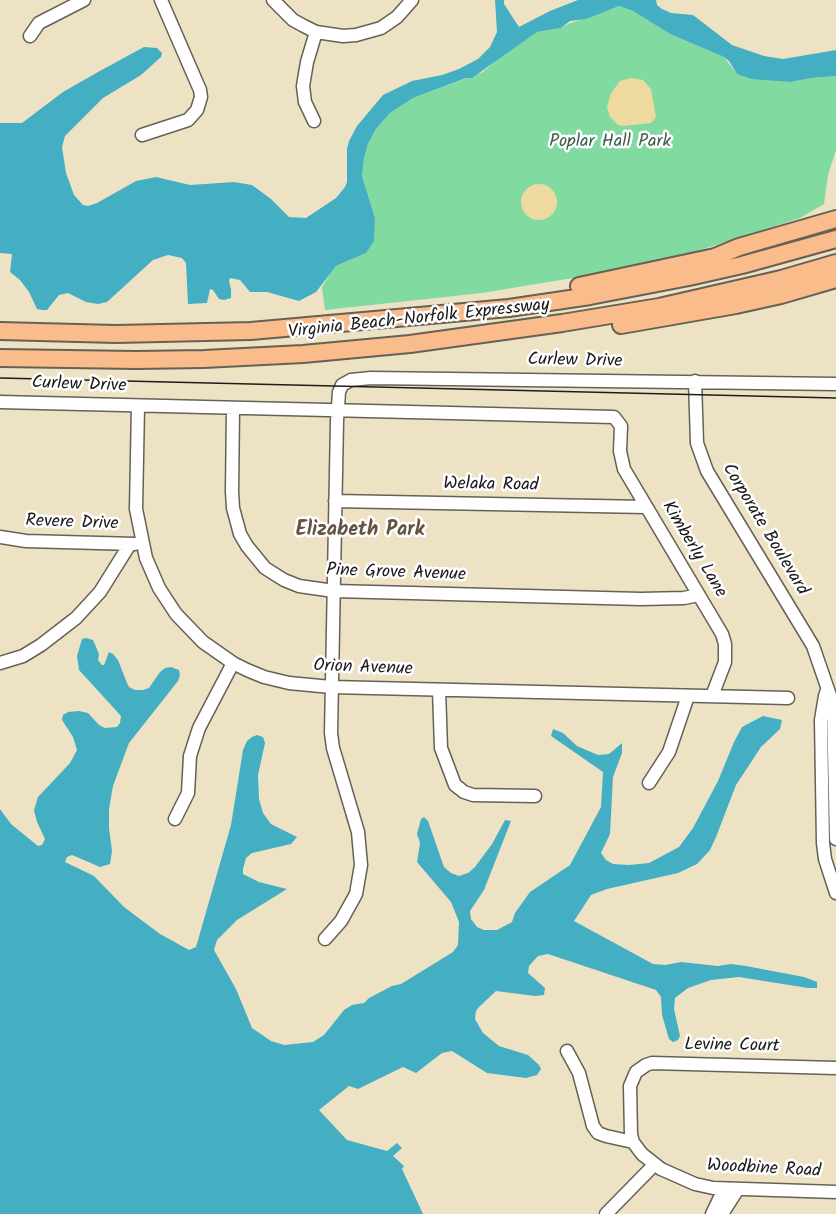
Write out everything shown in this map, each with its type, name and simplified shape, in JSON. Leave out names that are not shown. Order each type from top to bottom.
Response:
[{"type":"highway","points":[[360,322],[626,277],[716,257],[739,247],[836,219]]},
{"type":"highway","name":"Virginia Beach-Norfolk Expressway","points":[[0,331],[174,333],[251,331],[488,310],[590,296],[742,265],[836,240]]},
{"type":"highway","name":"Virginia Beach-Norfolk Expressway","points":[[0,358],[136,360],[258,357],[356,350],[482,335],[659,307],[781,279],[836,263]]},
{"type":"highway","points":[[482,335],[561,332],[647,321],[736,305],[832,281]]},
{"type":"street","points":[[30,36],[39,23],[84,0]]},
{"type":"street","points":[[142,135],[188,120],[200,104],[200,90],[161,0]]},
{"type":"street","points":[[273,0],[293,20],[316,32],[343,36],[368,33],[388,24],[412,0]]},
{"type":"street","points":[[314,121],[305,102],[303,86],[316,32]]},
{"type":"street","name":"Curlew Drive","points":[[338,411],[342,386],[351,380],[360,378],[836,384]]},
{"type":"street","name":"Corporate Boulevard","points":[[695,381],[696,434],[700,455],[707,471],[813,646],[833,704],[836,839]]},
{"type":"street","name":"Curlew Drive","points":[[0,402],[608,416],[614,417],[620,423]]},
{"type":"street","name":"Orion Avenue","points":[[138,406],[136,544],[159,588],[176,614],[203,642],[233,663],[264,677],[304,686],[788,698]]},
{"type":"street","name":"Pine Grove Avenue","points":[[233,409],[232,492],[233,508],[240,534],[255,558],[276,576],[299,586],[334,591],[640,599],[699,596]]},
{"type":"street","points":[[325,939],[341,921],[353,900],[359,882],[361,865],[358,832],[333,748],[332,687],[338,411]]},
{"type":"street","name":"Kimberly Lane","points":[[620,423],[621,460],[646,507],[722,634],[725,644],[725,662],[712,696]]},
{"type":"street","name":"Welaka Road","points":[[336,501],[646,507]]},
{"type":"street","name":"Revere Drive","points":[[0,537],[35,542],[136,544]]},
{"type":"street","points":[[0,663],[23,656],[76,618],[100,592],[136,544]]},
{"type":"street","points":[[175,819],[188,793],[190,756],[199,729],[233,663]]},
{"type":"street","points":[[828,689],[821,720],[823,843],[825,859],[836,893]]},
{"type":"street","points":[[439,690],[441,748],[454,785],[472,795],[536,795]]},
{"type":"street","points":[[649,783],[669,752],[688,696]]},
{"type":"street","points":[[567,1051],[579,1073],[593,1126],[598,1133],[633,1142]]},
{"type":"street","name":"Levine Court","points":[[633,1142],[630,1092],[633,1077],[642,1068],[652,1064],[836,1068]]},
{"type":"street","name":"Woodbine Road","points":[[633,1142],[636,1149],[661,1169],[695,1185],[724,1189],[836,1192]]},
{"type":"street","points":[[606,1214],[655,1164]]},
{"type":"street","points":[[712,1214],[724,1189]]},
{"type":"street","points":[[722,1214],[738,1189]]},
{"type":"green space","name":"Poplar Hall Park","points":[[619,6],[633,11],[670,34],[724,57],[737,74],[791,82],[836,76],[836,150],[828,175],[824,204],[800,218],[694,252],[579,277],[482,293],[325,310],[322,287],[331,272],[336,266],[366,253],[375,218],[362,176],[364,158],[376,129],[390,113],[413,98],[483,72],[537,32],[561,28]]},
{"type":"sand","points":[[631,78],[643,80],[651,89],[656,117],[651,123],[623,126],[618,125],[610,117],[607,107],[611,93],[620,81]]},
{"type":"sand","points":[[539,184],[552,189],[557,202],[552,215],[539,220],[526,215],[521,202],[526,189]]},
{"type":"water","points":[[495,0],[504,0],[504,4],[519,27],[578,0],[656,0],[657,5],[662,9],[671,13],[693,15],[732,45],[764,56],[783,59],[836,50],[836,76],[791,82],[752,79],[737,74],[724,57],[670,34],[633,11],[619,6],[586,19],[570,21],[561,28],[537,32],[472,78],[466,78],[413,98],[390,113],[376,129],[364,158],[362,176],[375,218],[374,241],[366,253],[336,266],[316,292],[299,301],[267,292],[250,292],[240,280],[230,278],[231,298],[219,299],[210,289],[207,303],[188,304],[186,263],[182,258],[168,255],[153,260],[107,302],[98,304],[86,302],[68,293],[59,295],[47,310],[42,310],[37,309],[29,292],[10,272],[12,254],[0,253],[0,123],[22,123],[63,92],[98,72],[144,47],[157,48],[162,53],[161,57],[141,75],[103,98],[65,136],[62,147],[66,173],[74,195],[83,205],[88,206],[136,181],[156,177],[190,185],[234,182],[252,185],[271,199],[289,217],[306,218],[336,198],[345,187],[349,141],[357,126],[383,95],[412,81],[459,69],[478,59],[490,47],[497,32]]},
{"type":"water","points":[[82,639],[93,640],[99,654],[98,660],[102,665],[109,652],[113,654],[118,660],[129,687],[135,690],[149,688],[165,668],[171,667],[179,670],[180,675],[178,681],[129,743],[113,786],[109,809],[112,851],[110,864],[100,867],[72,855],[67,857],[65,862],[94,876],[124,907],[160,934],[189,950],[196,947],[231,825],[243,750],[247,741],[252,737],[257,735],[263,737],[265,743],[258,775],[259,799],[263,813],[271,824],[297,837],[291,844],[252,853],[246,858],[243,874],[259,882],[287,889],[237,920],[217,940],[214,950],[236,989],[252,1028],[271,1041],[284,1045],[313,1042],[324,1035],[344,1010],[352,1005],[364,1003],[392,986],[401,984],[453,952],[458,945],[459,922],[451,902],[417,862],[420,843],[417,834],[421,819],[424,817],[428,821],[444,867],[459,876],[475,867],[492,844],[505,820],[511,821],[484,890],[470,911],[471,919],[477,927],[484,930],[497,930],[512,922],[515,913],[530,892],[570,865],[601,807],[603,772],[551,736],[553,729],[563,733],[577,746],[598,755],[609,754],[622,743],[622,753],[613,777],[610,834],[601,853],[613,864],[629,865],[649,863],[679,847],[693,828],[718,781],[742,727],[763,716],[782,720],[780,729],[761,747],[736,785],[710,850],[697,864],[678,873],[607,889],[591,895],[574,921],[653,964],[665,965],[681,962],[746,966],[804,977],[817,982],[817,988],[739,977],[711,980],[688,988],[675,998],[674,1009],[680,1036],[673,1042],[669,1039],[662,1015],[661,997],[656,990],[548,954],[538,956],[529,966],[528,973],[545,988],[544,995],[496,991],[476,1011],[475,1019],[483,1033],[499,1046],[528,1055],[541,1069],[537,1075],[526,1078],[487,1073],[452,1051],[442,1053],[416,1073],[403,1067],[358,1089],[349,1086],[319,1110],[347,1140],[387,1151],[397,1143],[402,1148],[393,1156],[404,1166],[402,1169],[423,1214],[0,1214],[0,809],[11,824],[38,846],[42,845],[45,839],[34,810],[38,797],[70,763],[77,750],[73,737],[62,720],[63,715],[79,711],[88,713],[105,728],[117,727],[120,723],[121,716],[79,670],[77,656]]},
{"type":"tram line","points":[[0,378],[836,398]]},
{"type":"district","name":"Elizabeth Park","points":[[360,532]]}]
